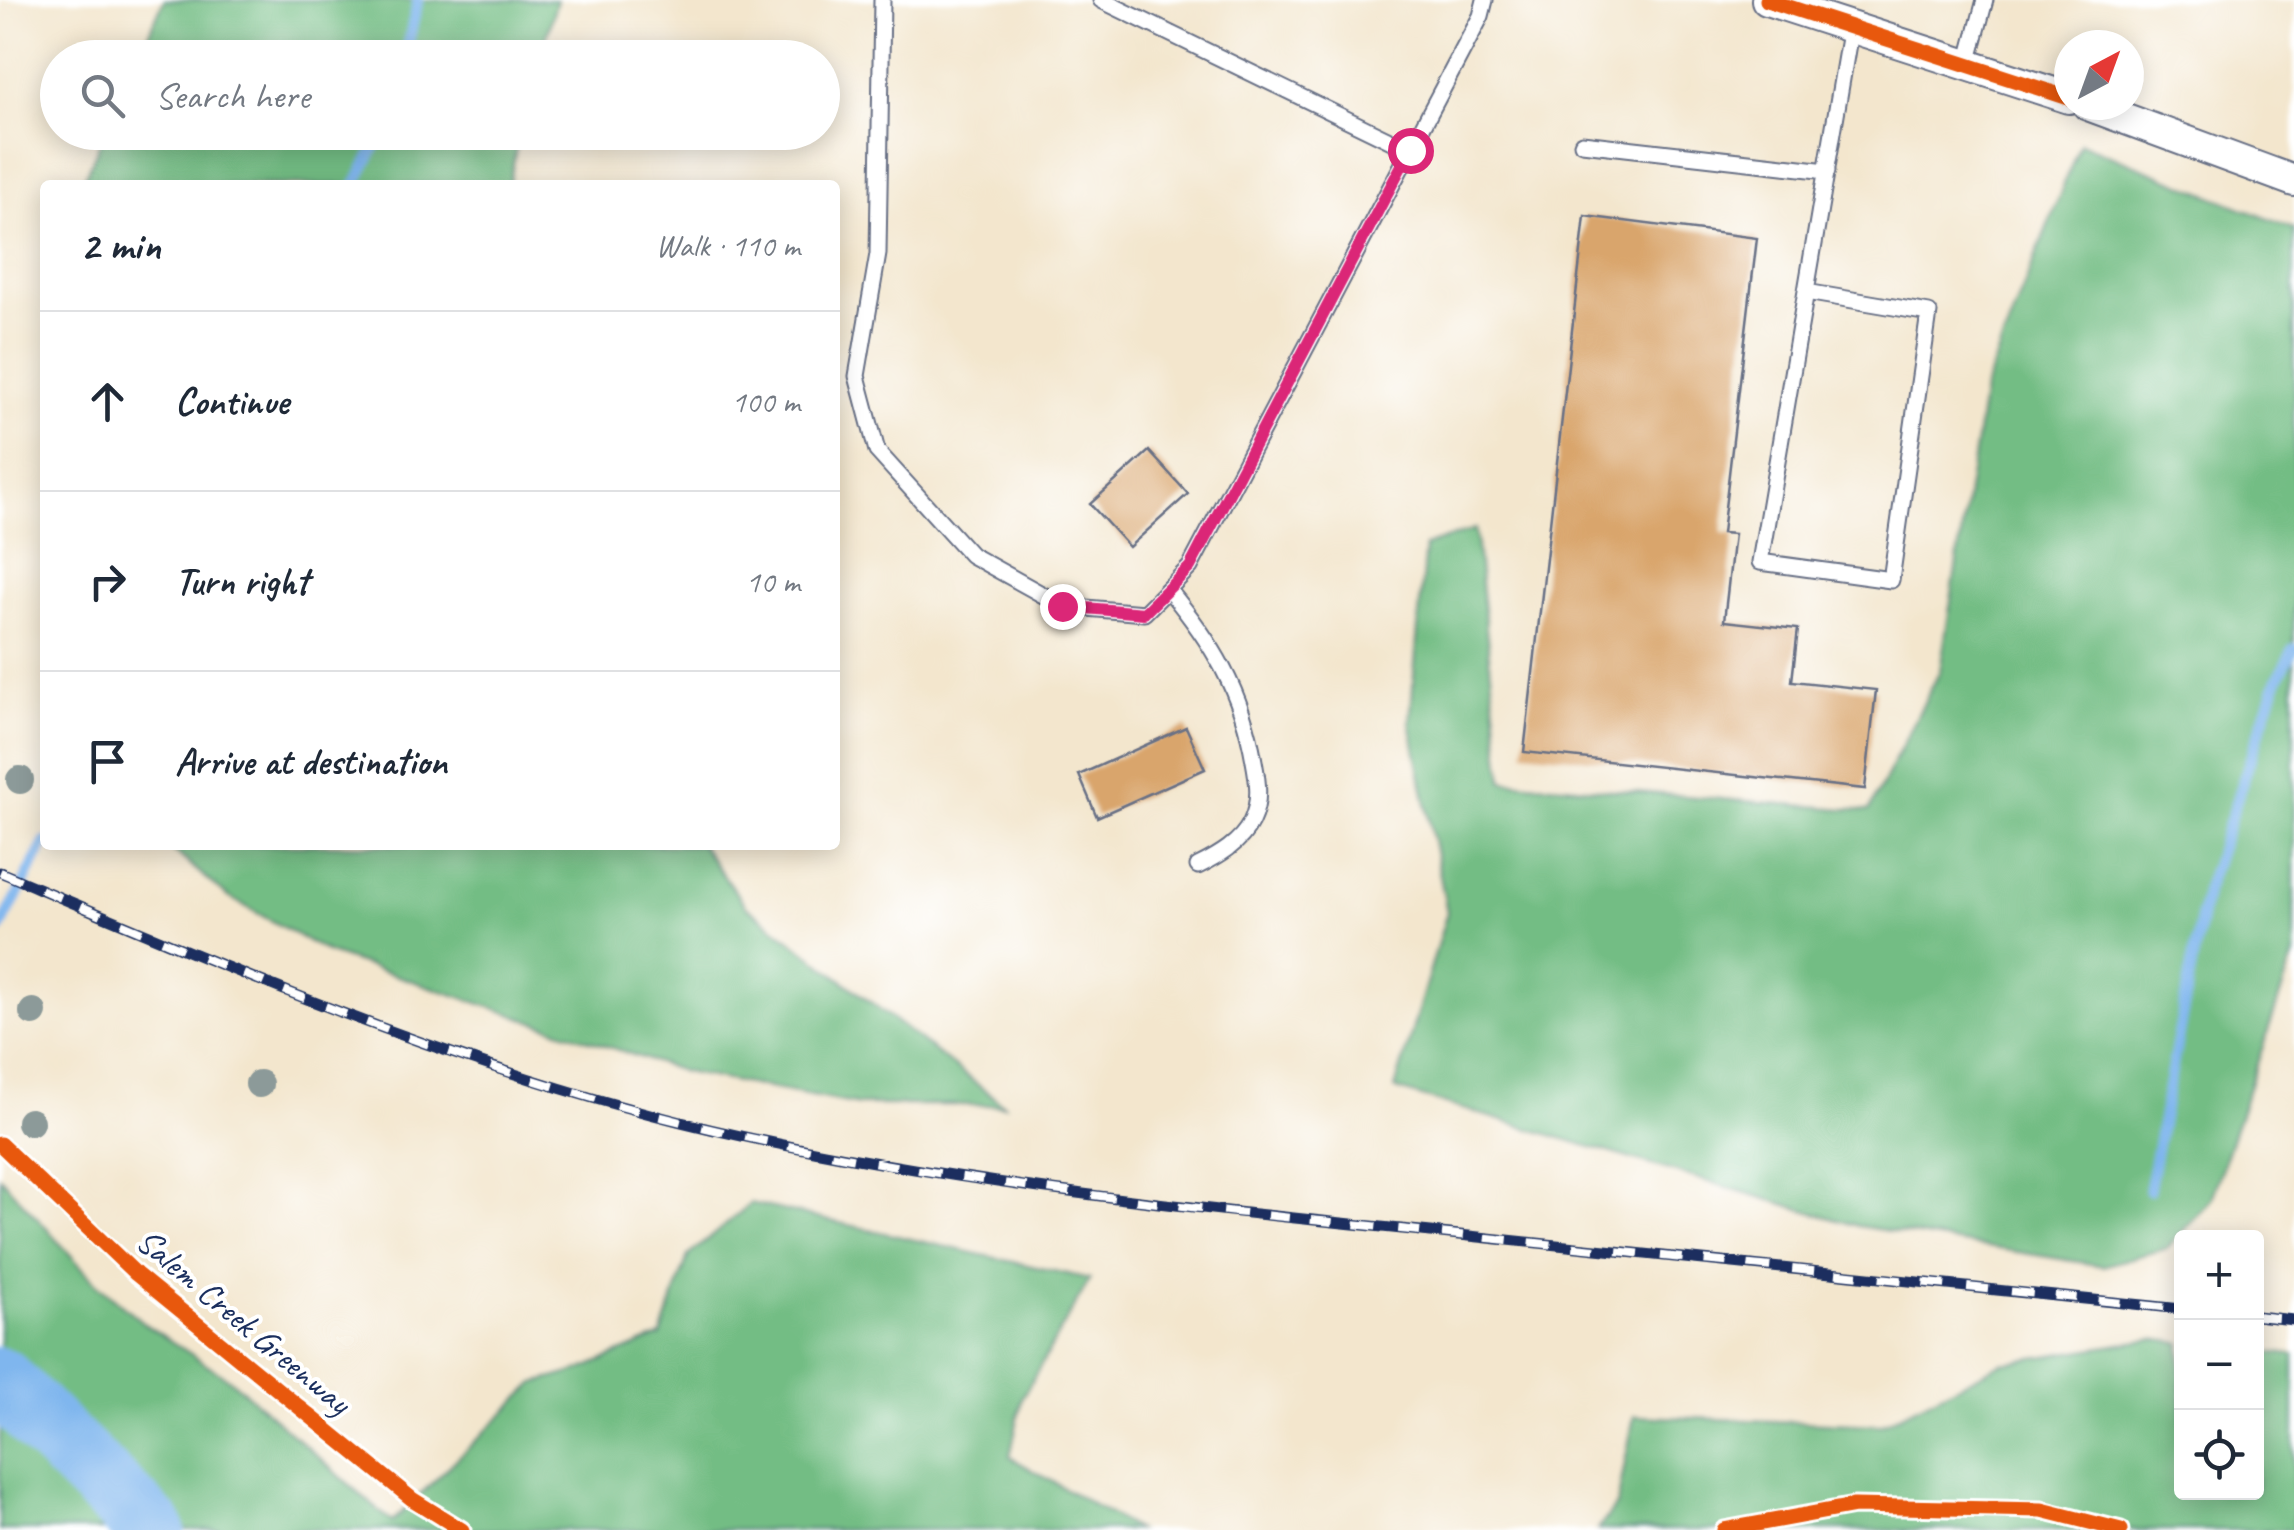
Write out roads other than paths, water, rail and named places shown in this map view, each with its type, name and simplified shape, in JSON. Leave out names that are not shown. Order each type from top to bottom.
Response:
[{"type":"street","points":[[1767,0],[2054,93]]},
{"type":"street","points":[[2129,120],[2294,181]]},
{"type":"lane","points":[[882,0],[878,254],[857,376],[877,451],[971,555],[1062,606],[1144,613],[1190,567],[1481,16],[1484,0]]},
{"type":"lane","points":[[1101,0],[1410,150]]},
{"type":"lane","points":[[1968,64],[1985,0]]},
{"type":"lane","points":[[1806,292],[1929,313],[1891,580],[1760,562],[1851,26]]},
{"type":"lane","points":[[1582,143],[1827,172]]},
{"type":"lane","points":[[1168,589],[1199,626],[1234,686],[1250,736],[1260,793],[1250,824],[1224,854],[1198,866]]},
{"type":"waterway","points":[[409,40],[418,0]]},
{"type":"waterway","points":[[358,180],[373,150]]},
{"type":"waterway","points":[[2149,1190],[2206,890],[2277,680],[2294,649]]},
{"type":"waterway","points":[[0,929],[41,850]]},
{"type":"waterway","points":[[0,1381],[151,1530]]},
{"type":"railway","points":[[0,872],[273,986],[457,1055],[645,1113],[827,1154],[1171,1205],[2174,1308]]},
{"type":"railway","points":[[2264,1317],[2294,1320]]}]
